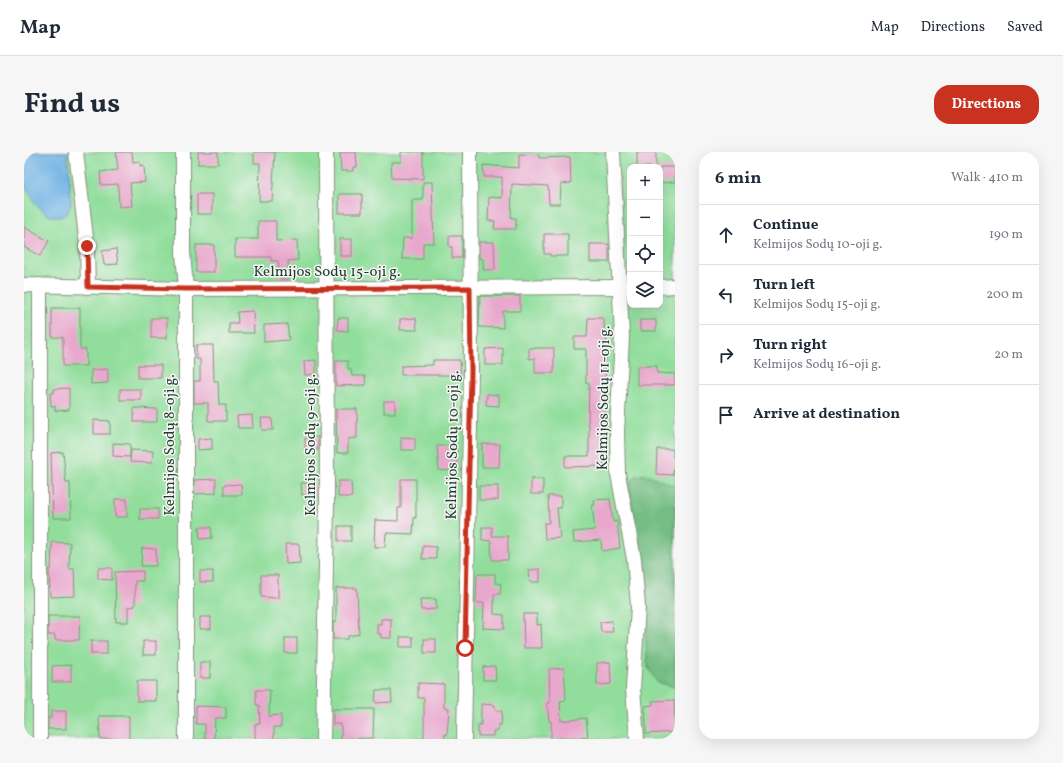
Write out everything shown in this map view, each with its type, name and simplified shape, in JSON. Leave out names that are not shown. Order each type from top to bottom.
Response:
[{"type":"street","points":[[76,152],[87,246],[88,287]]},
{"type":"street","name":"Kelmijos Sodų 8-oji g.","points":[[183,152],[183,252],[186,289],[186,739]]},
{"type":"street","name":"Kelmijos Sodų 9-oji g.","points":[[323,739],[327,503],[326,152]]},
{"type":"street","name":"Kelmijos Sodų 10-oji g.","points":[[464,739],[471,373],[470,152]]},
{"type":"street","name":"Kelmijos Sodų 11-oji g.","points":[[613,152],[625,287],[617,432],[618,474],[634,559],[638,606],[633,689],[637,739]]},
{"type":"street","name":"Kelmijos Sodų 15-oji g.","points":[[24,285],[186,289],[327,287],[625,287]]},
{"type":"street","points":[[40,285],[40,739]]},
{"type":"street","points":[[663,287],[675,286]]},
{"type":"green space","points":[[24,152],[675,152],[675,739],[24,739]]},
{"type":"green space","points":[[646,474],[675,486],[675,687],[657,682],[648,667],[646,649],[646,602],[629,483],[636,476]]},
{"type":"water","points":[[24,152],[68,152],[71,204],[67,214],[60,217],[49,216],[35,203],[24,183]]},
{"type":"building","points":[[116,152],[132,152],[133,162],[140,161],[140,166],[144,165],[145,182],[130,183],[132,206],[119,207],[118,184],[101,185],[100,172],[118,170]]},
{"type":"building","points":[[198,152],[218,152],[218,164],[198,164]]},
{"type":"building","points":[[254,152],[275,152],[272,201],[259,201],[260,163],[254,163]]},
{"type":"building","points":[[340,152],[356,152],[357,167],[353,167],[353,171],[341,171]]},
{"type":"building","points":[[401,152],[423,152],[423,179],[392,178],[391,162],[401,162]]},
{"type":"building","points":[[637,152],[656,152],[656,164],[637,164]]},
{"type":"building","points":[[519,154],[539,155],[539,158],[570,157],[571,183],[561,184],[560,204],[549,204],[548,186],[512,184],[511,218],[516,218],[516,229],[494,229],[495,221],[488,221],[489,197],[502,198],[502,177],[484,177],[483,165],[519,168]]},
{"type":"building","points":[[663,167],[675,167],[675,182],[663,183]]},
{"type":"building","points":[[423,182],[432,182],[434,243],[423,243],[423,259],[402,259],[403,238],[412,238],[412,200],[423,200]]},
{"type":"building","points":[[197,194],[212,194],[212,214],[197,214]]},
{"type":"building","points":[[339,194],[362,194],[362,213],[339,213]]},
{"type":"building","points":[[258,221],[276,221],[276,241],[297,240],[298,260],[288,261],[289,279],[280,279],[278,261],[271,261],[271,257],[235,257],[235,239],[258,239]]},
{"type":"building","points":[[24,227],[49,241],[40,256],[24,247]]},
{"type":"building","points":[[544,234],[568,234],[568,256],[550,256],[550,254],[544,254]]},
{"type":"building","points":[[449,236],[462,236],[462,258],[452,258],[452,247],[449,247]]},
{"type":"building","points":[[340,239],[352,239],[352,256],[340,256]]},
{"type":"building","points":[[479,242],[494,242],[495,270],[483,270],[483,259],[479,258]]},
{"type":"building","points":[[590,244],[609,244],[609,262],[590,262]]},
{"type":"building","points":[[196,245],[214,245],[214,272],[196,272]]},
{"type":"building","points":[[116,249],[118,264],[104,265],[102,251]]},
{"type":"building","points":[[480,296],[520,296],[520,311],[503,311],[503,328],[479,327]]},
{"type":"building","points":[[52,308],[80,308],[80,349],[86,349],[86,366],[63,366],[63,337],[52,337]]},
{"type":"building","points":[[253,311],[254,333],[229,333],[229,323],[238,323],[237,312]]},
{"type":"building","points":[[151,318],[167,318],[167,338],[151,338]]},
{"type":"building","points":[[338,318],[348,318],[348,331],[337,330]]},
{"type":"building","points":[[416,318],[417,330],[400,330],[400,319]]},
{"type":"building","points":[[588,318],[604,318],[606,351],[604,466],[565,467],[565,456],[589,456],[589,383],[586,383],[586,349],[574,349],[574,337],[587,337]]},
{"type":"building","points":[[640,320],[656,320],[656,331],[640,331]]},
{"type":"building","points":[[287,324],[289,340],[264,342],[264,325]]},
{"type":"building","points":[[196,345],[213,345],[214,381],[218,381],[219,405],[226,405],[226,421],[208,421],[208,403],[194,403],[194,381],[200,381],[200,359],[196,359]]},
{"type":"building","points":[[503,348],[503,365],[485,365],[485,349]]},
{"type":"building","points":[[529,348],[554,348],[554,373],[535,373],[535,358],[529,359]]},
{"type":"building","points":[[316,360],[316,374],[305,375],[304,361]]},
{"type":"building","points":[[433,360],[460,360],[461,378],[450,378],[450,375],[401,375],[401,366],[433,365]]},
{"type":"building","points":[[336,361],[348,361],[348,369],[351,369],[352,376],[365,376],[366,385],[336,386]]},
{"type":"building","points":[[138,365],[161,365],[161,378],[138,378]]},
{"type":"building","points":[[637,366],[657,366],[657,373],[675,374],[675,385],[637,385]]},
{"type":"building","points":[[108,369],[108,383],[91,384],[91,370]]},
{"type":"building","points":[[69,388],[69,410],[55,411],[55,406],[51,406],[50,393],[54,393],[54,389]]},
{"type":"building","points":[[120,389],[141,389],[141,400],[120,400]]},
{"type":"building","points":[[487,394],[499,395],[499,406],[486,405]]},
{"type":"building","points":[[384,401],[395,401],[395,413],[384,413]]},
{"type":"building","points":[[134,408],[157,409],[157,422],[134,422]]},
{"type":"building","points":[[336,409],[357,409],[357,438],[348,439],[348,453],[337,453]]},
{"type":"building","points":[[252,415],[253,428],[238,428],[237,416]]},
{"type":"building","points":[[261,418],[272,418],[273,430],[262,430]]},
{"type":"building","points":[[94,420],[110,421],[110,434],[94,434]]},
{"type":"building","points":[[318,437],[318,450],[305,450],[305,438]]},
{"type":"building","points":[[401,437],[415,438],[415,450],[401,450]]},
{"type":"building","points":[[212,438],[212,449],[198,450],[198,439]]},
{"type":"building","points":[[113,443],[130,444],[130,457],[113,456]]},
{"type":"building","points":[[482,444],[500,444],[499,467],[482,467]]},
{"type":"building","points":[[437,446],[457,446],[456,471],[439,470]]},
{"type":"building","points":[[657,449],[673,449],[673,458],[675,458],[673,475],[656,474]]},
{"type":"building","points":[[131,450],[153,451],[152,463],[130,462]]},
{"type":"building","points":[[63,452],[66,483],[70,483],[71,518],[53,518],[51,453]]},
{"type":"building","points":[[216,479],[216,493],[194,494],[194,480]]},
{"type":"building","points":[[401,479],[416,479],[416,518],[414,517],[413,534],[386,533],[385,547],[374,547],[375,520],[398,521],[398,508],[401,508]]},
{"type":"building","points":[[531,479],[543,479],[543,494],[531,494]]},
{"type":"building","points":[[338,481],[351,481],[352,497],[338,497]]},
{"type":"building","points":[[301,483],[315,483],[316,495],[302,495]]},
{"type":"building","points":[[241,484],[242,495],[224,495],[224,485]]},
{"type":"building","points":[[479,486],[498,486],[498,500],[479,500]]},
{"type":"building","points":[[548,496],[561,496],[561,508],[557,508],[560,538],[545,539],[544,523],[549,523]]},
{"type":"building","points":[[115,499],[127,499],[127,517],[115,517]]},
{"type":"building","points":[[610,499],[613,522],[617,521],[620,548],[602,551],[601,540],[574,542],[573,532],[595,530],[592,505],[595,505],[594,500]]},
{"type":"building","points":[[140,509],[158,509],[158,519],[140,519]]},
{"type":"building","points":[[338,526],[351,526],[351,541],[338,541]]},
{"type":"building","points":[[199,527],[211,527],[212,538],[200,539]]},
{"type":"building","points":[[482,527],[492,527],[492,536],[508,536],[508,560],[492,560],[491,541],[482,540]]},
{"type":"building","points":[[52,542],[70,543],[69,569],[74,569],[75,596],[50,597],[49,569],[51,569]]},
{"type":"building","points":[[285,544],[299,544],[300,563],[286,564]]},
{"type":"building","points":[[423,546],[436,547],[436,559],[422,559]]},
{"type":"building","points":[[142,548],[156,549],[156,566],[141,566]]},
{"type":"building","points":[[98,568],[112,568],[112,580],[98,579]]},
{"type":"building","points":[[540,569],[540,582],[530,582],[529,570]]},
{"type":"building","points":[[143,571],[143,581],[135,581],[135,606],[128,607],[128,622],[116,622],[115,572]]},
{"type":"building","points":[[200,571],[213,571],[213,582],[200,582]]},
{"type":"building","points":[[477,574],[495,574],[495,583],[501,584],[500,594],[494,594],[494,614],[504,615],[504,629],[483,628],[484,603],[476,603]]},
{"type":"building","points":[[261,575],[278,575],[278,598],[261,597]]},
{"type":"building","points":[[336,588],[357,588],[359,634],[348,636],[348,639],[333,639],[333,623],[336,622]]},
{"type":"building","points":[[420,599],[436,599],[436,609],[421,610]]},
{"type":"building","points":[[523,614],[537,614],[537,625],[541,624],[542,648],[524,648]]},
{"type":"building","points":[[48,616],[80,616],[79,640],[55,640],[55,635],[48,635]]},
{"type":"building","points":[[200,617],[211,617],[211,629],[200,629]]},
{"type":"building","points":[[381,619],[391,619],[391,638],[381,638],[381,634],[377,634],[377,624],[381,624]]},
{"type":"building","points":[[612,621],[613,632],[601,632],[600,622]]},
{"type":"building","points":[[400,637],[413,637],[413,647],[400,647]]},
{"type":"building","points":[[285,638],[297,638],[297,653],[285,653]]},
{"type":"building","points":[[424,639],[436,639],[436,653],[424,653]]},
{"type":"building","points":[[91,641],[107,641],[107,654],[91,654]]},
{"type":"building","points":[[143,641],[156,641],[156,655],[143,655]]},
{"type":"building","points":[[200,662],[210,662],[210,678],[200,678]]},
{"type":"building","points":[[610,662],[611,684],[597,685],[597,663]]},
{"type":"building","points":[[71,665],[71,682],[52,682],[52,666]]},
{"type":"building","points":[[495,666],[496,680],[483,680],[483,667]]},
{"type":"building","points":[[564,668],[566,700],[560,701],[561,721],[586,718],[588,737],[551,739],[551,721],[549,721],[547,703],[550,703],[549,669]]},
{"type":"building","points":[[137,681],[156,681],[156,701],[137,701]]},
{"type":"building","points":[[418,683],[444,684],[444,708],[449,708],[447,735],[445,734],[444,739],[424,739],[424,698],[418,698]]},
{"type":"building","points":[[256,690],[270,690],[269,716],[281,715],[281,727],[274,727],[274,739],[255,739],[255,724],[260,724],[259,705],[256,705]]},
{"type":"building","points":[[376,690],[391,690],[392,702],[375,703]]},
{"type":"building","points":[[674,700],[675,732],[646,734],[645,706],[653,705],[652,701]]},
{"type":"building","points":[[481,704],[495,705],[495,710],[502,711],[501,725],[498,725],[498,731],[493,731],[493,736],[478,736],[478,725],[481,725]]},
{"type":"building","points":[[196,706],[226,707],[226,718],[215,718],[214,739],[205,739],[205,724],[196,724]]},
{"type":"building","points":[[333,709],[374,709],[373,738],[341,739],[341,724],[333,724]]},
{"type":"building","points":[[51,711],[66,711],[66,729],[48,729],[48,718],[51,718]]},
{"type":"building","points":[[99,716],[129,716],[129,739],[100,739]]},
{"type":"route","points":[[87,246],[88,287],[186,289],[327,287],[470,288],[471,373],[465,648]]}]
